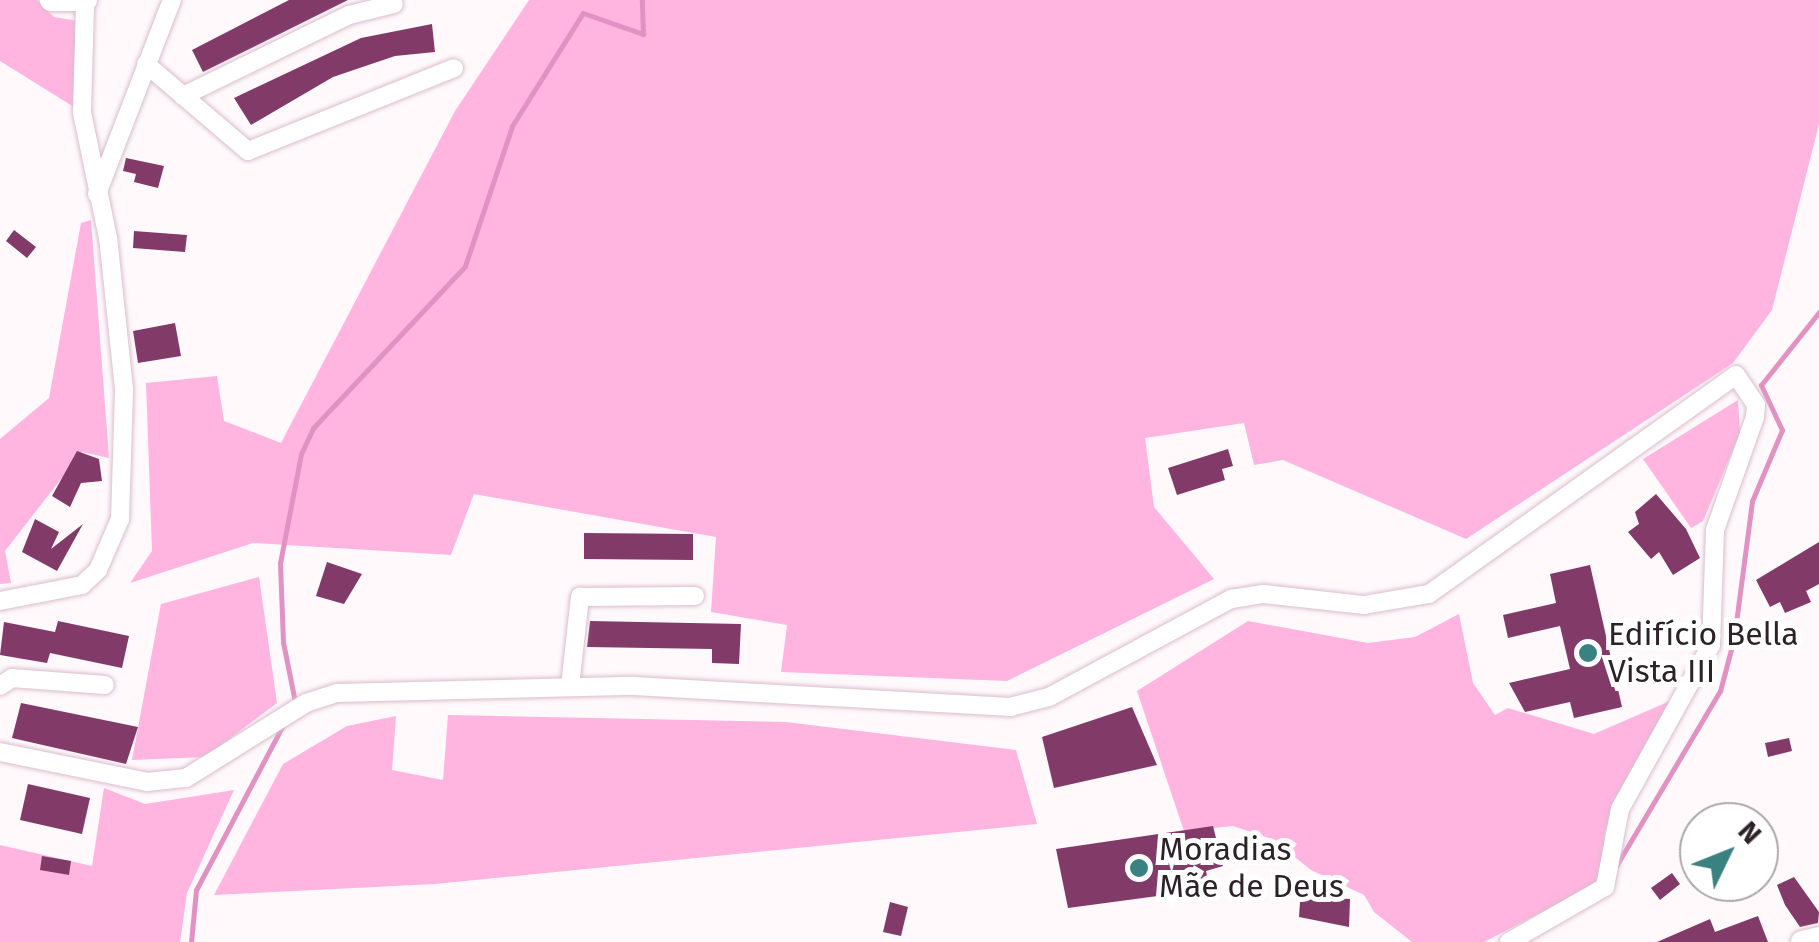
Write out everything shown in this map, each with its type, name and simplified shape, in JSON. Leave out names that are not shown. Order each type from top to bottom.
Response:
[{"type":"main road","points":[[50,0],[86,1]]},
{"type":"main road","points":[[1802,942],[1819,938]]},
{"type":"street","points":[[95,199],[172,0]]},
{"type":"street","points":[[0,601],[82,585],[98,570],[120,519],[124,389],[108,238],[95,199],[82,112],[86,1]]},
{"type":"street","points":[[184,96],[349,16],[394,4]]},
{"type":"street","points":[[146,64],[248,151],[454,68]]},
{"type":"street","points":[[0,752],[167,781],[206,769],[318,697],[570,686],[1010,707],[1048,697],[1231,598],[1264,594],[1364,605],[1428,594],[1736,376],[1751,394],[1756,417],[1715,530],[1711,645],[1620,809],[1606,886],[1509,942]]},
{"type":"street","points":[[570,686],[580,597],[695,596]]},
{"type":"street","points":[[0,686],[12,678],[104,685]]},
{"type":"shaded area","points":[[0,0],[37,0],[54,17],[84,22],[82,112],[0,61]]},
{"type":"shaded area","points":[[529,0],[1819,0],[1819,124],[1772,310],[1733,363],[1466,539],[1283,460],[1254,465],[1244,423],[1145,438],[1154,507],[1214,579],[1007,681],[781,672],[787,625],[711,612],[716,537],[474,494],[451,555],[253,543],[130,583],[152,551],[146,383],[217,376],[224,421],[281,443],[455,111]]},
{"type":"shaded area","points":[[91,220],[109,458],[82,452],[5,551],[11,583],[0,584],[0,439],[49,398],[81,223]]},
{"type":"shaded area","points":[[1738,400],[1740,433],[1703,521],[1691,528],[1643,459]]},
{"type":"shaded area","points":[[259,577],[277,703],[205,757],[132,760],[161,604]]},
{"type":"shaded area","points":[[1459,614],[1473,683],[1495,715],[1508,708],[1594,734],[1670,701],[1614,800],[1604,836],[1604,880],[1484,942],[1412,942],[1374,912],[1364,895],[1311,870],[1272,839],[1233,826],[1184,831],[1137,691],[1248,621],[1368,643],[1415,637]]},
{"type":"shaded area","points":[[448,715],[786,722],[1016,750],[1037,824],[435,884],[214,895],[283,764],[347,726],[396,716],[392,770],[443,780]]},
{"type":"shaded area","points":[[104,788],[145,804],[234,790],[187,893],[180,942],[0,942],[0,845],[92,866]]},
{"type":"building","points":[[289,0],[348,0],[203,72],[192,50]]},
{"type":"building","points":[[432,24],[435,52],[395,56],[333,77],[251,125],[234,98],[361,38]]},
{"type":"building","points":[[126,158],[164,166],[158,188],[134,182],[136,174],[123,171]]},
{"type":"building","points":[[14,230],[36,247],[27,258],[6,241]]},
{"type":"building","points":[[134,231],[187,235],[185,252],[133,248]]},
{"type":"building","points":[[175,323],[181,356],[138,363],[133,331]]},
{"type":"building","points":[[1228,449],[1233,466],[1222,469],[1225,480],[1177,495],[1168,468]]},
{"type":"building","points":[[77,451],[99,459],[102,481],[81,483],[70,507],[52,496]]},
{"type":"building","points":[[1656,494],[1686,529],[1700,558],[1673,575],[1659,552],[1651,559],[1628,532],[1639,524],[1635,512]]},
{"type":"building","points":[[35,519],[59,532],[51,549],[83,524],[57,571],[22,552]]},
{"type":"building","points":[[584,533],[693,534],[693,560],[584,559]]},
{"type":"building","points":[[1819,542],[1819,584],[1806,591],[1811,602],[1785,613],[1780,602],[1770,607],[1756,580]]},
{"type":"building","points":[[327,562],[362,574],[344,604],[316,596]]},
{"type":"building","name":"Edifício Bella Vista III","points":[[1590,565],[1622,707],[1574,718],[1570,702],[1525,712],[1509,683],[1570,669],[1560,626],[1508,638],[1503,615],[1556,603],[1550,574]]},
{"type":"building","points":[[58,621],[129,636],[122,668],[50,653],[47,663],[0,655],[4,622],[55,632]]},
{"type":"building","points":[[590,621],[741,624],[739,664],[712,663],[712,649],[587,647]]},
{"type":"building","points":[[21,703],[138,727],[126,764],[12,738]]},
{"type":"building","points":[[1132,707],[1157,765],[1054,788],[1042,737]]},
{"type":"building","points":[[1789,738],[1792,751],[1768,757],[1765,743]]},
{"type":"building","points":[[28,784],[90,798],[82,834],[20,820]]},
{"type":"building","name":"Moradias Mãe de Deus","points":[[1213,826],[1223,866],[1206,871],[1210,889],[1068,908],[1056,849]]},
{"type":"building","points":[[42,856],[71,861],[69,875],[40,870]]},
{"type":"building","points":[[1672,873],[1679,883],[1660,900],[1651,888]]},
{"type":"building","points":[[1794,877],[1819,912],[1818,923],[1800,927],[1785,905],[1779,884]]},
{"type":"building","points":[[1301,887],[1314,888],[1314,897],[1350,899],[1349,927],[1299,917]]},
{"type":"building","points":[[890,902],[908,907],[901,936],[883,932]]},
{"type":"building","points":[[1758,916],[1768,942],[1657,942],[1710,919],[1715,932]]},
{"type":"waterway","points":[[295,702],[283,642],[280,563],[301,454],[313,428],[465,266],[512,126],[583,13],[643,34],[642,0]]},
{"type":"waterway","points":[[1616,866],[1720,691],[1734,638],[1752,501],[1782,430],[1761,385],[1819,312]]},
{"type":"waterway","points":[[191,942],[196,890],[283,725]]},
{"type":"place","name":"Edifício Bella Vista III","points":[[1588,653]]},
{"type":"place","name":"Moradias Mãe de Deus","points":[[1139,868]]}]
